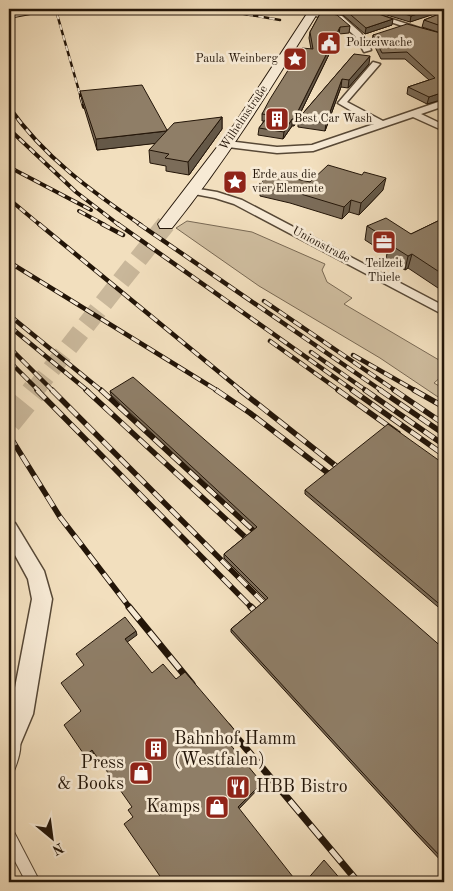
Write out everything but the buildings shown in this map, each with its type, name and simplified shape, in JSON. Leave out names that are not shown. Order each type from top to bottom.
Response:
[{"type":"main road","points":[[9,15],[41,9]]},
{"type":"main road","name":"Wilhelmstraße","points":[[166,224],[228,144],[314,11]]},
{"type":"street","points":[[355,9],[444,38]]},
{"type":"street","points":[[314,11],[339,18],[362,40],[367,50]]},
{"type":"street","points":[[388,31],[420,23]]},
{"type":"street","points":[[362,40],[371,37]]},
{"type":"street","points":[[376,64],[342,103],[384,124]]},
{"type":"street","points":[[228,144],[277,150],[296,150],[332,142],[444,103]]},
{"type":"street","points":[[414,114],[444,128]]},
{"type":"street","name":"Unionstraße","points":[[193,191],[217,195],[238,202],[444,311]]},
{"type":"street","points":[[9,528],[37,578],[42,599],[22,714],[9,744]]},
{"type":"lane","points":[[9,769],[22,714]]},
{"type":"lane","points":[[9,837],[34,882]]},
{"type":"shaded area","points":[[187,221],[252,232],[325,264],[322,270],[327,282],[352,298],[344,304],[444,363],[444,374],[434,383],[444,389],[444,401],[380,358],[259,286],[176,228]]},
{"type":"tunnel","points":[[34,391],[166,224]]},
{"type":"tunnel","points":[[9,422],[35,390]]},
{"type":"railway","points":[[215,9],[280,20]]},
{"type":"railway","points":[[57,14],[81,98]]},
{"type":"railway","points":[[81,97],[84,107]]},
{"type":"railway","points":[[9,107],[37,142],[69,172],[141,225]]},
{"type":"railway","points":[[9,129],[76,192],[119,225]]},
{"type":"railway","points":[[9,167],[91,210]]},
{"type":"railway","points":[[9,199],[40,225]]},
{"type":"railway","points":[[79,211],[105,225]]},
{"type":"railway","points":[[39,224],[242,391]]},
{"type":"railway","points":[[102,224],[123,235]]},
{"type":"railway","points":[[118,224],[354,391]]},
{"type":"railway","points":[[139,224],[382,391]]},
{"type":"railway","points":[[9,262],[218,391]]},
{"type":"railway","points":[[264,301],[396,391]]},
{"type":"railway","points":[[9,315],[102,391]]},
{"type":"railway","points":[[9,326],[88,391]]},
{"type":"railway","points":[[270,341],[340,391]]},
{"type":"railway","points":[[9,347],[52,390]]},
{"type":"railway","points":[[311,352],[367,391]]},
{"type":"railway","points":[[353,355],[416,391]]},
{"type":"railway","points":[[9,361],[39,391]]},
{"type":"railway","points":[[37,390],[252,608]]},
{"type":"railway","points":[[52,390],[269,608]]},
{"type":"railway","points":[[86,390],[256,547]]},
{"type":"railway","points":[[101,390],[264,540]]},
{"type":"railway","points":[[216,390],[250,413],[337,480]]},
{"type":"railway","points":[[240,390],[346,474]]},
{"type":"railway","points":[[338,390],[398,433]]},
{"type":"railway","points":[[352,390],[444,455]]},
{"type":"railway","points":[[365,390],[444,445]]},
{"type":"railway","points":[[380,390],[444,434]]},
{"type":"railway","points":[[394,390],[444,424]]},
{"type":"railway","points":[[414,390],[444,407]]},
{"type":"railway","points":[[9,435],[60,517],[130,608]]},
{"type":"railway","points":[[129,607],[192,684]]},
{"type":"railway","points":[[252,608],[263,619]]},
{"type":"railway","points":[[269,608],[272,611]]},
{"type":"railway","points":[[228,727],[358,882]]},
{"type":"place","name":"Polizeiwache","points":[[329,43]]},
{"type":"place","name":"Paula Weinberg","points":[[295,59]]},
{"type":"place","name":"Best Car Wash","points":[[277,119]]},
{"type":"place","name":"Erde aus die vier Elemente","points":[[235,182]]},
{"type":"place","name":"Teilzeit Thiele","points":[[384,242]]},
{"type":"place","name":"Bahnhof Hamm (Westfalen)","points":[[156,749]]},
{"type":"place","name":"Press & Books","points":[[141,773]]},
{"type":"place","name":"HBB Bistro","points":[[238,787]]},
{"type":"place","name":"Kamps","points":[[217,807]]}]
